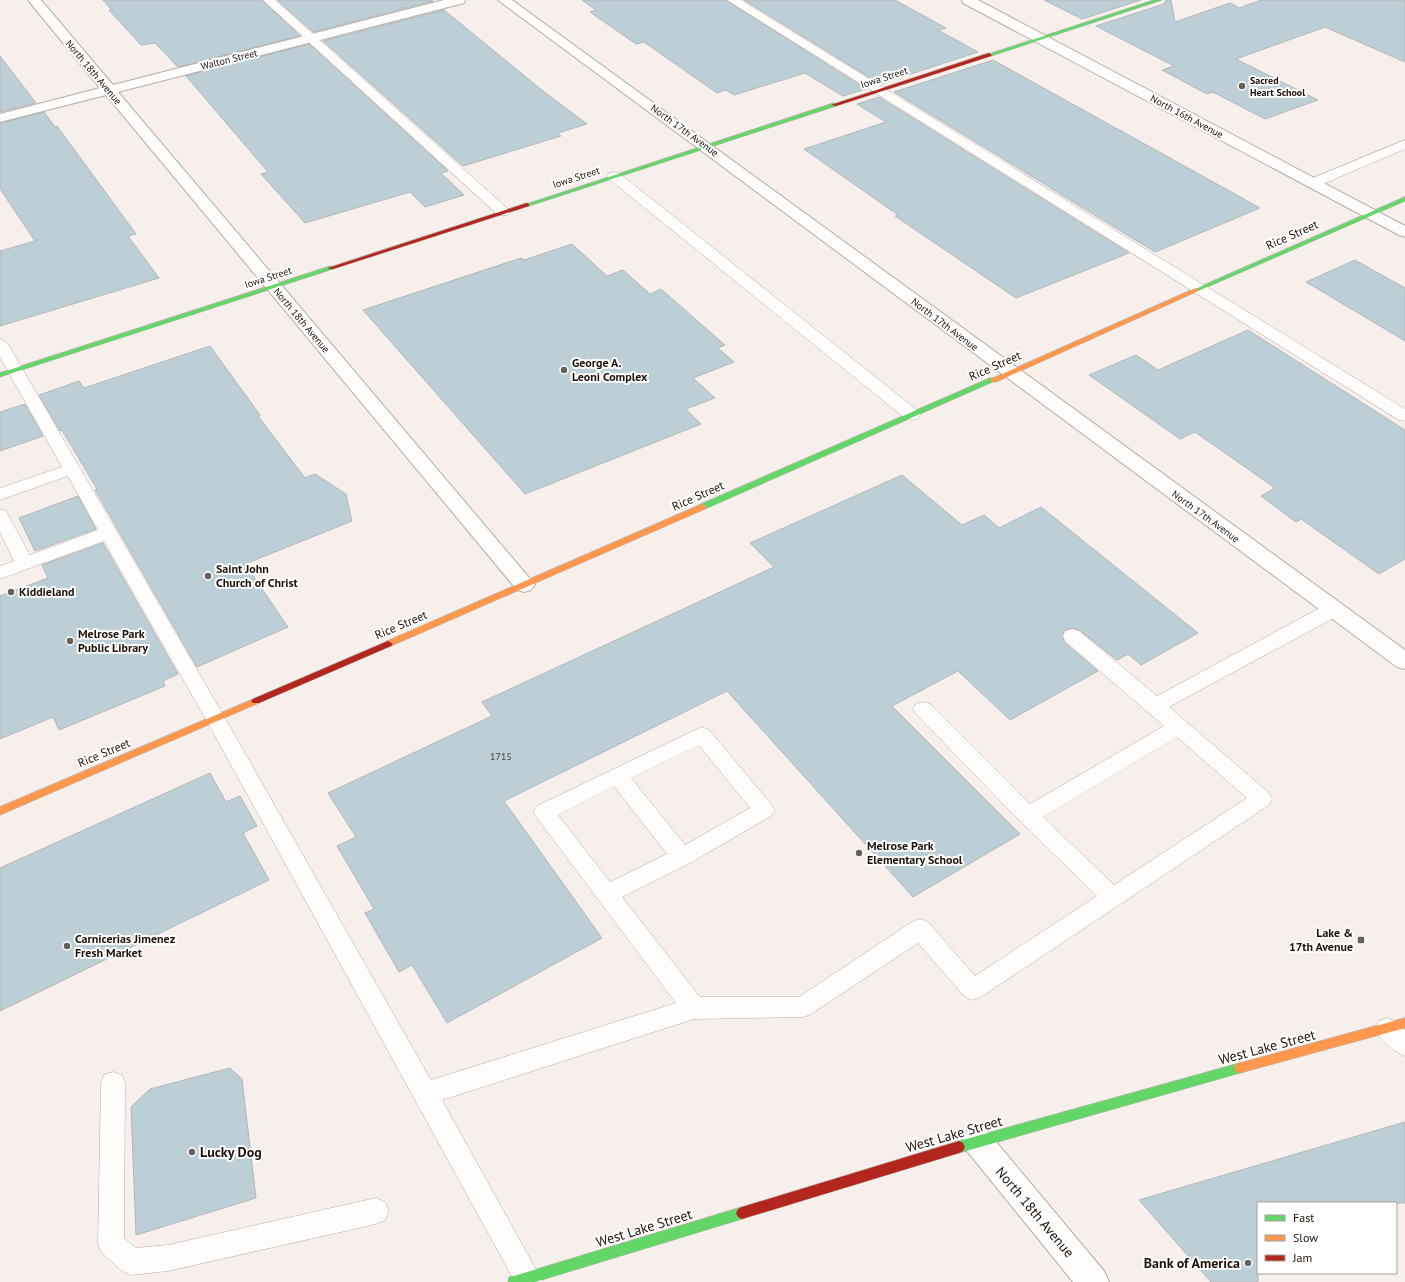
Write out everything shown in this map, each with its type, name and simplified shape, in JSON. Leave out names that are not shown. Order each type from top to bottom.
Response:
[{"type":"street","name":"North 18th Avenue","points":[[34,0],[524,585]]},
{"type":"street","name":"Walton Street","points":[[0,118],[458,0]]},
{"type":"street","name":"North 17th Avenue","points":[[504,0],[707,146],[1010,372],[1405,661]]},
{"type":"street","name":"North 16th Avenue","points":[[968,0],[1405,232]]},
{"type":"street","name":"Iowa Street","points":[[8,373],[1159,0]]},
{"type":"street","name":"Rice Street","points":[[0,811],[524,585],[1405,199]]},
{"type":"street","name":"West Lake Street","points":[[524,1281],[977,1141],[1396,1026]]},
{"type":"street","name":"North 18th Avenue","points":[[977,1141],[1093,1282]]},
{"type":"lane","points":[[270,0],[503,212]]},
{"type":"lane","points":[[733,0],[1405,416]]},
{"type":"lane","points":[[1313,183],[1405,144]]},
{"type":"lane","points":[[614,176],[912,415]]},
{"type":"lane","points":[[0,344],[8,373],[72,469],[215,718],[424,1094],[524,1281]]},
{"type":"lane","points":[[0,494],[72,469]]},
{"type":"lane","points":[[0,515],[25,564]]},
{"type":"lane","points":[[0,573],[108,533]]},
{"type":"lane","points":[[1155,706],[1334,609]]},
{"type":"lane","points":[[424,1094],[694,1008],[803,1007],[920,929],[973,990],[1262,799],[1180,726],[1072,636]]},
{"type":"lane","points":[[923,709],[1028,816],[1112,897]]},
{"type":"lane","points":[[1028,816],[1180,726]]},
{"type":"lane","points":[[607,894],[682,856],[764,810],[702,735],[544,812],[694,1008]]},
{"type":"lane","points":[[618,775],[682,856]]},
{"type":"lane","points":[[1396,1026],[1405,1045]]},
{"type":"lane","points":[[114,1083],[111,1244],[131,1262],[168,1258],[376,1211]]},
{"type":"building","points":[[103,0],[262,0],[300,36],[178,67],[155,43],[141,45],[109,10],[111,9]]},
{"type":"building","points":[[277,0],[432,0],[433,1],[313,32]]},
{"type":"building","points":[[582,0],[726,0],[866,89],[843,96],[805,73],[734,95],[726,90],[717,93],[644,42],[636,44],[590,12],[596,10]]},
{"type":"building","points":[[744,0],[895,0],[946,28],[938,30],[978,52],[880,84]]},
{"type":"building","points":[[1044,0],[1141,0],[1082,19]]},
{"type":"building","points":[[1166,0],[1171,0],[1175,22],[1230,3],[1239,8],[1261,0],[1405,0],[1405,62],[1325,27],[1236,59],[1318,100],[1265,119],[1213,92],[1207,94],[1162,70],[1174,66],[1096,26],[1164,4]]},
{"type":"building","points":[[444,10],[543,91],[587,124],[558,133],[561,136],[463,166],[323,41]]},
{"type":"building","points":[[309,44],[448,171],[441,173],[464,195],[425,207],[410,192],[305,223],[261,174],[268,172],[186,76]]},
{"type":"building","points":[[0,56],[36,103],[0,112]]},
{"type":"building","points":[[993,60],[1260,208],[1155,252],[894,92]]},
{"type":"building","points":[[879,97],[1129,253],[1016,298],[895,216],[898,215],[804,149],[886,122],[857,104]]},
{"type":"building","points":[[44,112],[55,127],[57,126],[136,234],[128,236],[159,278],[0,326],[0,251],[35,241],[0,189],[0,123]]},
{"type":"building","name":"George A. Leoni Complex","points":[[572,244],[607,276],[623,270],[650,294],[661,289],[725,345],[718,348],[734,362],[693,378],[715,398],[686,409],[701,424],[525,494],[363,310],[521,258],[524,260]]},
{"type":"building","points":[[1355,260],[1405,288],[1405,341],[1306,282]]},
{"type":"building","points":[[1248,330],[1405,430],[1405,559],[1379,574],[1301,519],[1296,522],[1261,496],[1275,488],[1195,432],[1180,439],[1089,375],[1136,355],[1158,370]]},
{"type":"building","points":[[210,346],[260,415],[258,416],[305,478],[315,474],[346,494],[352,521],[245,564],[288,627],[197,667],[95,490],[97,489],[39,395],[79,381],[84,388]]},
{"type":"building","points":[[25,404],[43,436],[0,451],[0,412]]},
{"type":"building","points":[[902,475],[962,525],[984,515],[999,528],[1041,507],[1198,633],[1141,665],[1128,654],[1117,660],[1079,630],[1072,628],[1065,630],[1062,635],[1064,642],[1098,671],[1010,720],[958,671],[892,706],[1020,834],[913,897],[727,691],[504,801],[602,938],[447,1023],[412,965],[399,972],[365,913],[374,909],[337,846],[356,837],[328,793],[492,716],[482,702],[774,567],[750,543]]},
{"type":"building","points":[[78,496],[96,529],[35,551],[19,518]]},
{"type":"building","name":"Melrose Park Public Library","points":[[103,543],[178,674],[163,681],[165,686],[59,730],[53,717],[0,739],[0,596],[48,578],[42,565]]},
{"type":"building","name":"Carnicerias Jimenez Fresh Market","points":[[210,773],[226,802],[240,796],[257,826],[243,833],[269,880],[0,1011],[0,868]]},
{"type":"building","name":"Lucky Dog","points":[[230,1068],[242,1079],[256,1198],[136,1235],[131,1107],[150,1089]]},
{"type":"building","points":[[1405,1122],[1405,1203],[1257,1202],[1258,1282],[1211,1282],[1139,1200]]},
{"type":"traffic: fast","points":[[989,55],[1159,0]]},
{"type":"traffic: fast","points":[[527,205],[834,105]]},
{"type":"traffic: fast","points":[[1196,290],[1405,199]]},
{"type":"traffic: fast","points":[[0,375],[331,268]]},
{"type":"traffic: fast","points":[[702,507],[993,380]]},
{"type":"traffic: fast","points":[[959,1147],[1240,1068]]},
{"type":"traffic: fast","points":[[514,1282],[742,1213]]},
{"type":"traffic: slow","points":[[993,380],[1196,290]]},
{"type":"traffic: slow","points":[[388,644],[702,507]]},
{"type":"traffic: slow","points":[[0,811],[256,701]]},
{"type":"traffic: slow","points":[[1240,1068],[1405,1023]]},
{"type":"traffic: jam","points":[[834,105],[989,55]]},
{"type":"traffic: jam","points":[[331,268],[527,205]]},
{"type":"traffic: jam","points":[[256,701],[388,644]]},
{"type":"traffic: jam","points":[[742,1213],[959,1147]]},
{"type":"place","name":"Sacred Heart School","points":[[1242,86]]},
{"type":"place","name":"George A. Leoni Complex","points":[[564,370]]},
{"type":"place","name":"Saint John Church of Christ","points":[[208,576]]},
{"type":"place","name":"Kiddieland","points":[[11,592]]},
{"type":"place","name":"Melrose Park Public Library","points":[[70,641]]},
{"type":"place","name":"Melrose Park Elementary School","points":[[859,853]]},
{"type":"place","name":"Lake & 17th Avenue","points":[[1361,940]]},
{"type":"place","name":"Carnicerias Jimenez Fresh Market","points":[[67,946]]},
{"type":"place","name":"Lucky Dog","points":[[192,1152]]},
{"type":"place","name":"Bank of America","points":[[1248,1263]]}]
